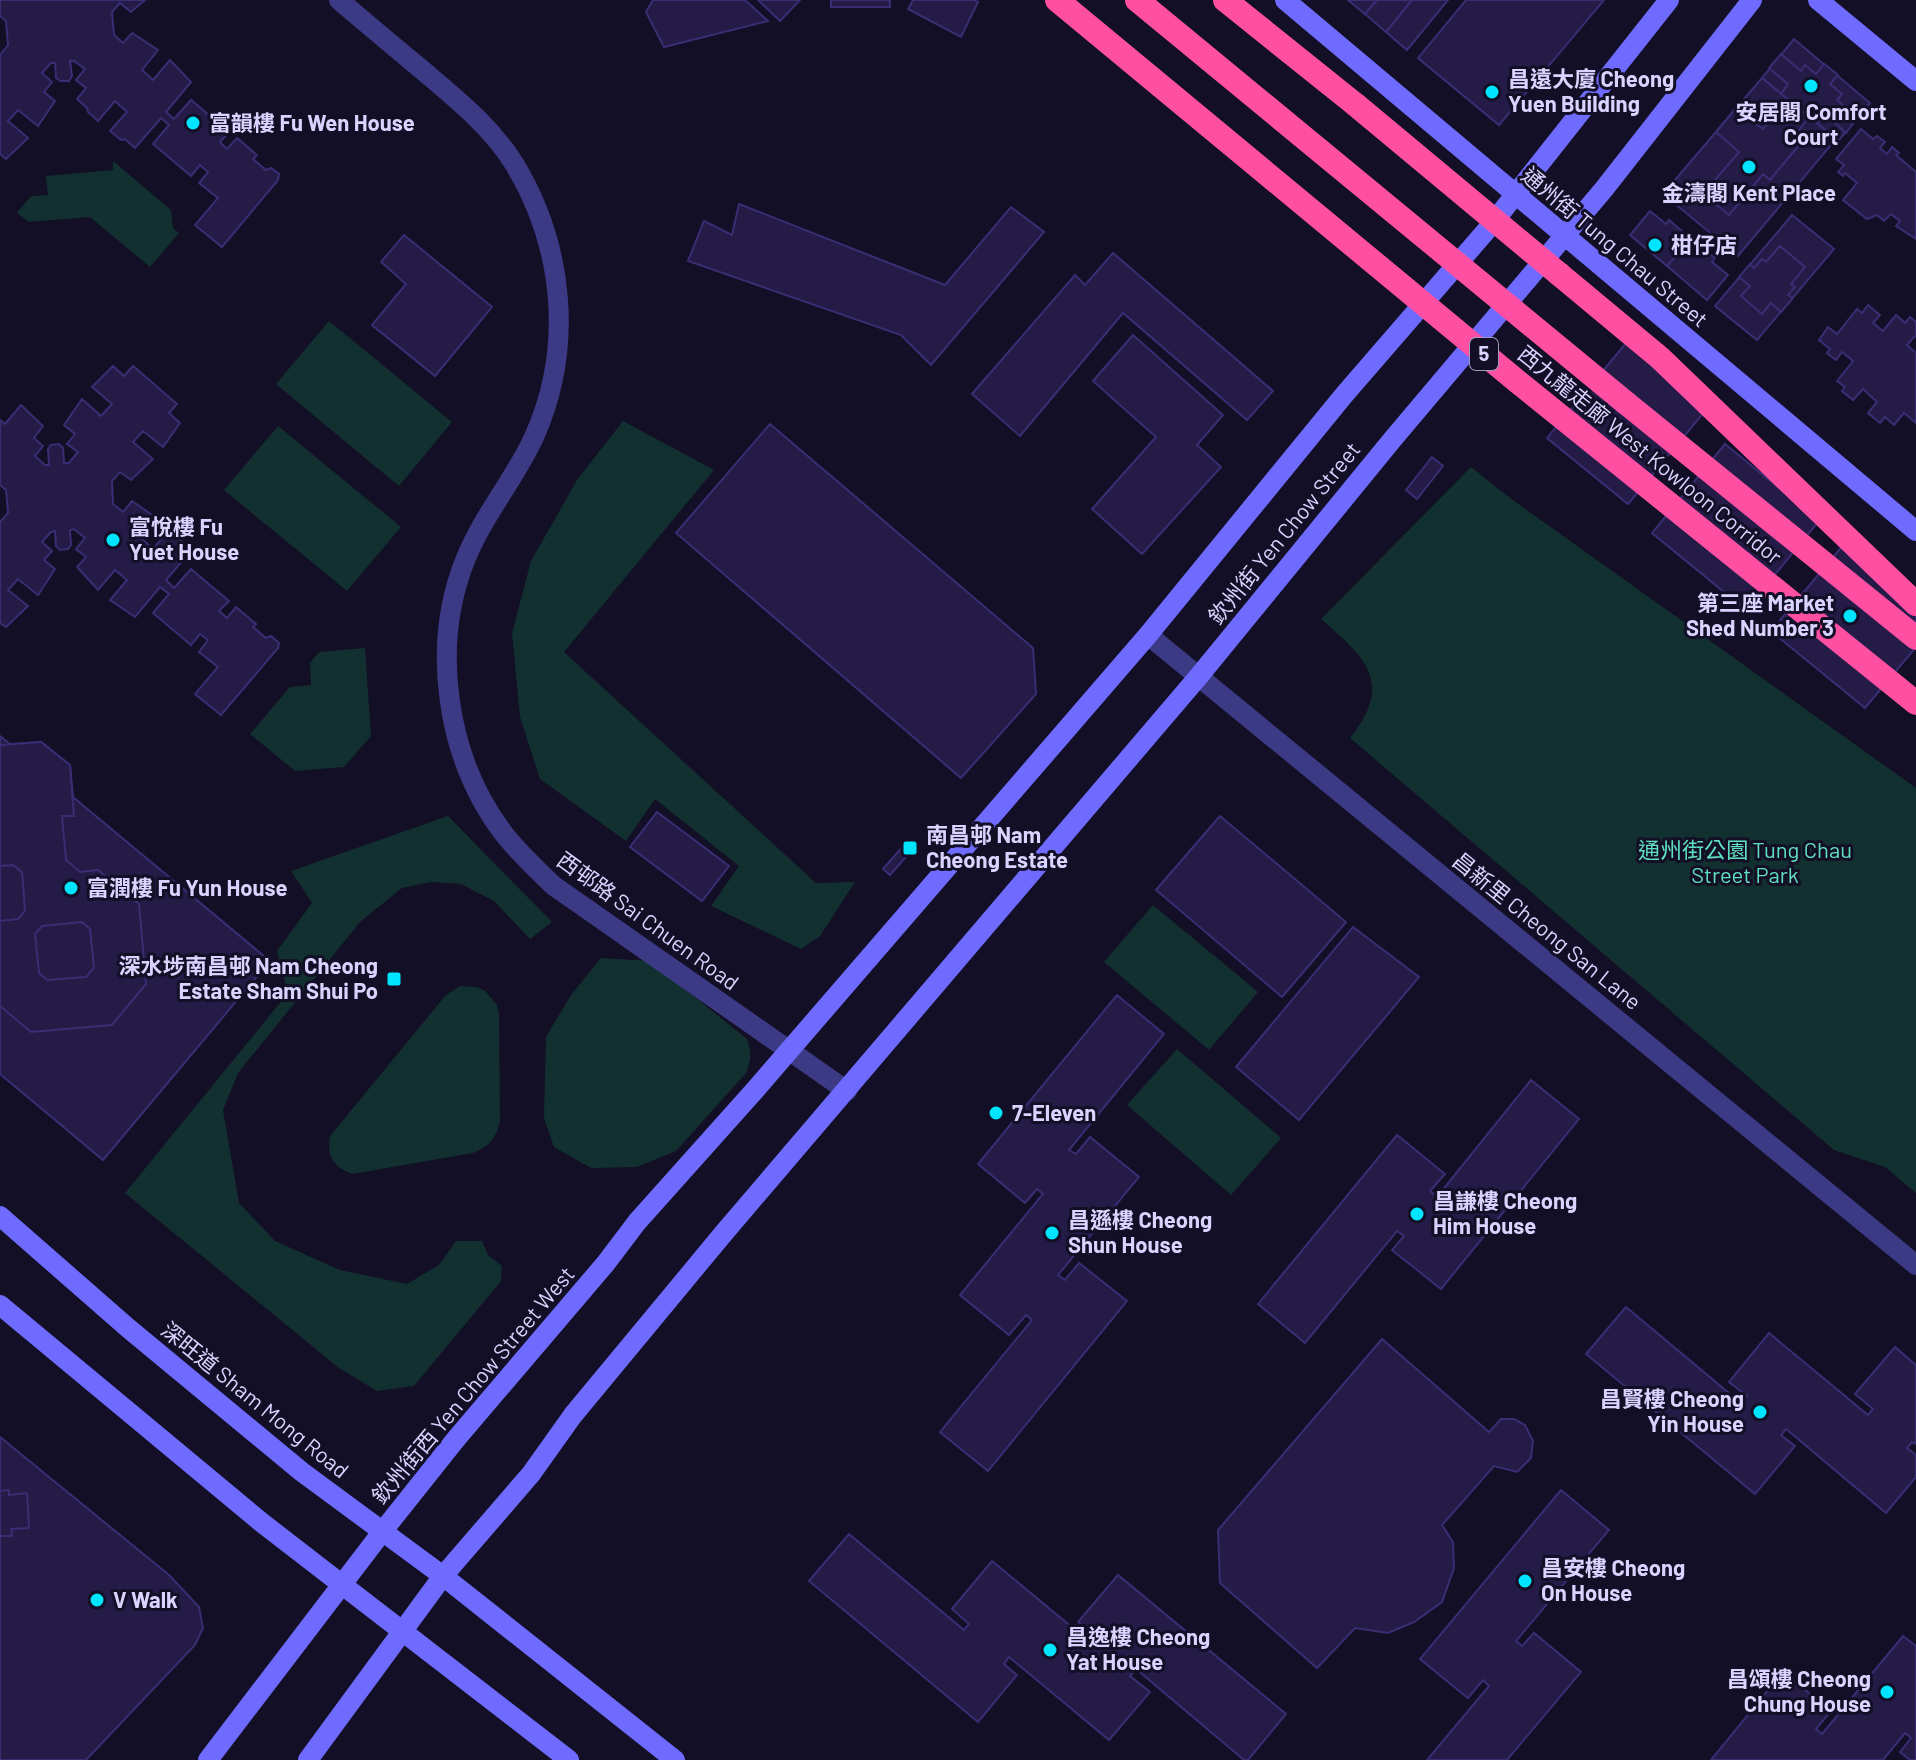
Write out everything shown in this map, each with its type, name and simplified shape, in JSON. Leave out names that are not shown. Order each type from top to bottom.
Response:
[{"type":"highway","name":"西九龍走廊 West Kowloon Corridor","points":[[1057,0],[1518,382],[1916,703]]},
{"type":"highway","name":"西九龍走廊 West Kowloon Corridor","points":[[1137,0],[1916,638]]},
{"type":"highway","points":[[1225,0],[1660,358],[1916,604]]},
{"type":"main road","name":"通州街 Tung Chau Street","points":[[1285,0],[1916,531]]},
{"type":"main road","name":"欽州街 Yen Chow Street","points":[[787,1050],[1148,635],[1344,395],[1492,224],[1669,0]]},
{"type":"main road","name":"欽州街 Yen Chow Street","points":[[847,1091],[1199,676],[1604,189],[1752,0]]},
{"type":"main road","points":[[1818,0],[1916,81]]},
{"type":"main road","name":"欽州街西 Yen Chow Street West","points":[[208,1760],[382,1532],[637,1222],[787,1050]]},
{"type":"main road","points":[[308,1760],[443,1576],[531,1474],[573,1415],[723,1234],[847,1091]]},
{"type":"main road","name":"深旺道 Sham Mong Road","points":[[0,1216],[128,1328],[302,1472],[443,1576],[675,1760]]},
{"type":"main road","points":[[0,1305],[261,1522],[569,1760]]},
{"type":"street","name":"西邨路 Sai Chuen Road","points":[[339,0],[467,107],[492,133],[531,193],[554,261],[559,333],[547,404],[517,470],[478,531],[464,562],[450,620],[447,657],[455,731],[482,801],[502,832],[554,886],[847,1091]]},
{"type":"street","name":"昌新里 Cheong San Lane","points":[[1148,635],[1916,1265]]},
{"type":"green space","points":[[113,161],[171,210],[173,228],[179,233],[150,267],[90,217],[29,222],[17,213],[31,196],[48,195],[46,176],[113,170]]},
{"type":"green space","points":[[329,321],[452,422],[399,486],[276,384]]},
{"type":"green space","points":[[623,421],[714,470],[564,652],[816,883],[855,882],[820,936],[801,949],[711,906],[739,866],[655,799],[626,841],[540,779],[520,717],[512,633],[531,561],[577,480]]},
{"type":"green space","points":[[278,426],[401,527],[347,591],[224,490]]},
{"type":"green space","name":"通州街公園 Tung Chau Street Park","points":[[1471,467],[1916,788],[1916,1193],[1885,1167],[1834,1150],[1350,738],[1370,702],[1372,686],[1369,672],[1351,646],[1321,619]]},
{"type":"green space","points":[[365,648],[371,736],[344,767],[295,771],[250,734],[290,687],[311,685],[310,663],[319,652]]},
{"type":"green space","points":[[448,816],[552,922],[530,939],[494,901],[461,884],[431,882],[402,888],[360,922],[238,1073],[223,1110],[239,1203],[275,1241],[340,1270],[407,1284],[439,1265],[456,1241],[482,1241],[488,1255],[502,1266],[501,1281],[414,1386],[377,1391],[339,1368],[125,1193],[288,993],[277,951],[312,903],[291,871]]},
{"type":"green space","points":[[1153,905],[1258,992],[1209,1050],[1104,962]]},
{"type":"green space","points":[[601,958],[650,961],[747,1039],[750,1048],[746,1073],[676,1151],[637,1167],[591,1168],[554,1147],[544,1118],[546,1037],[571,995]]},
{"type":"green space","points":[[460,986],[485,991],[497,1005],[500,1120],[494,1136],[484,1148],[473,1153],[352,1174],[340,1168],[330,1155],[330,1136],[446,995]]},
{"type":"green space","points":[[1177,1049],[1281,1138],[1231,1195],[1127,1105]]},
{"type":"building","name":"富韻樓 Fu Wen House","points":[[0,0],[145,0],[131,12],[120,3],[112,12],[114,35],[123,43],[132,33],[158,50],[142,70],[153,80],[170,60],[191,82],[166,112],[174,119],[191,100],[229,132],[220,142],[227,149],[237,138],[257,155],[253,159],[266,170],[271,168],[279,174],[278,180],[222,247],[195,225],[218,198],[199,183],[208,172],[200,165],[191,176],[153,144],[169,125],[161,118],[135,148],[110,131],[127,112],[115,101],[98,121],[88,112],[77,99],[86,88],[76,80],[85,69],[74,61],[70,61],[72,76],[69,81],[56,78],[55,63],[51,63],[42,73],[52,82],[44,92],[55,101],[38,126],[18,110],[8,121],[28,138],[6,159],[0,154],[0,55],[8,45],[6,21],[0,16]]},
{"type":"building","points":[[653,0],[745,0],[768,21],[664,47],[646,12]]},
{"type":"building","points":[[758,0],[800,0],[780,21]]},
{"type":"building","points":[[831,0],[890,0],[890,7],[831,7]]},
{"type":"building","points":[[913,0],[978,2],[961,37],[908,9]]},
{"type":"building","points":[[1348,0],[1377,0],[1365,14]]},
{"type":"building","points":[[1377,0],[1412,0],[1386,32],[1365,14]]},
{"type":"building","points":[[1412,0],[1448,0],[1407,50],[1386,32]]},
{"type":"building","name":"昌遠大廈 Cheong Yuen Building","points":[[1466,0],[1604,0],[1499,125],[1418,58]]},
{"type":"building","name":"安居閣 Comfort Court","points":[[1794,39],[1870,103],[1838,141],[1762,78]]},
{"type":"building","points":[[1781,54],[1801,71],[1805,65],[1816,74],[1824,64],[1838,75],[1830,84],[1842,94],[1837,100],[1857,118],[1846,133],[1825,114],[1817,123],[1781,94],[1788,84],[1769,68]]},
{"type":"building","name":"金濤閣 Kent Place","points":[[1762,78],[1836,139],[1738,256],[1663,194]]},
{"type":"building","points":[[1788,100],[1809,117],[1797,133],[1804,139],[1770,180],[1763,174],[1729,215],[1712,201],[1719,194],[1709,187],[1739,152],[1716,132],[1736,108],[1763,129]]},
{"type":"building","points":[[1861,129],[1873,139],[1877,136],[1885,142],[1880,148],[1887,154],[1892,147],[1899,153],[1896,155],[1916,172],[1916,239],[1896,226],[1900,221],[1891,214],[1884,221],[1877,215],[1867,219],[1843,200],[1857,183],[1845,173],[1843,176],[1838,172],[1844,165],[1836,159]]},
{"type":"building","points":[[739,204],[945,285],[1011,207],[1044,232],[931,365],[901,335],[688,261],[704,221],[732,235]]},
{"type":"building","points":[[1650,211],[1666,224],[1669,220],[1691,239],[1667,266],[1630,235]]},
{"type":"building","points":[[1792,215],[1834,249],[1757,340],[1715,306]]},
{"type":"building","points":[[404,235],[492,307],[435,376],[372,325],[406,284],[381,262]]},
{"type":"building","points":[[1691,239],[1715,258],[1712,262],[1728,275],[1707,300],[1667,266]]},
{"type":"building","points":[[1780,246],[1805,267],[1791,284],[1795,287],[1788,295],[1793,298],[1781,312],[1771,303],[1762,314],[1741,296],[1750,286],[1739,277],[1750,264],[1754,268],[1762,259],[1766,262]]},
{"type":"building","points":[[1113,253],[1273,391],[1247,420],[1123,313],[1020,436],[972,394],[1075,275],[1085,285]]},
{"type":"building","points":[[1868,305],[1880,315],[1873,323],[1883,331],[1896,315],[1905,323],[1910,317],[1916,322],[1916,335],[1907,345],[1916,353],[1916,423],[1904,413],[1894,425],[1885,417],[1880,423],[1868,413],[1877,402],[1863,389],[1853,400],[1842,391],[1845,387],[1837,381],[1853,361],[1842,352],[1836,360],[1827,353],[1830,349],[1819,340],[1828,327],[1837,334],[1857,309],[1862,313]]},
{"type":"building","points":[[1133,335],[1223,415],[1197,445],[1221,467],[1142,554],[1092,509],[1156,437],[1093,381]]},
{"type":"building","points":[[1626,343],[1706,410],[1628,504],[1547,438]]},
{"type":"building","name":"富悅樓 Fu Yuet House","points":[[113,366],[124,376],[133,366],[177,404],[169,413],[180,423],[163,447],[143,431],[133,442],[153,459],[131,480],[120,472],[112,481],[113,504],[123,512],[132,501],[158,519],[141,538],[153,549],[170,529],[191,551],[166,580],[174,588],[191,569],[229,601],[219,611],[227,618],[236,607],[256,624],[253,627],[266,638],[271,636],[279,643],[221,715],[195,694],[218,667],[199,652],[208,640],[200,634],[191,645],[153,613],[169,594],[160,587],[135,617],[110,600],[127,580],[115,570],[98,590],[77,567],[86,557],[76,549],[85,538],[74,529],[70,530],[71,545],[68,549],[60,550],[56,546],[55,531],[42,542],[52,551],[44,560],[55,569],[38,595],[18,579],[8,590],[28,606],[6,627],[0,623],[0,522],[8,513],[6,490],[0,485],[0,420],[5,424],[21,405],[43,426],[34,438],[43,446],[35,456],[49,465],[48,449],[51,445],[59,444],[63,448],[64,463],[69,463],[78,452],[67,444],[75,434],[64,425],[82,399],[101,416],[112,404],[92,387]]},
{"type":"building","points":[[770,424],[1033,648],[1036,694],[961,778],[676,533]]},
{"type":"building","points":[[1725,444],[1819,521],[1746,610],[1652,533]]},
{"type":"building","points":[[1432,457],[1443,466],[1417,499],[1406,490]]},
{"type":"building","name":"第三座 Market Shed Number 3","points":[[1845,543],[1916,601],[1916,647],[1865,708],[1771,631]]},
{"type":"building","points":[[0,736],[10,744],[41,742],[70,765],[73,797],[270,961],[103,1160],[0,1074]]},
{"type":"building","name":"富潤樓 Fu Yun House","points":[[41,742],[70,765],[74,816],[62,816],[66,860],[80,872],[98,870],[139,904],[146,984],[112,1025],[31,1032],[0,1006],[0,921],[18,919],[25,911],[22,872],[13,865],[0,866],[0,745]],"holes":[[[82,922],[90,929],[94,968],[86,977],[47,980],[39,973],[35,934],[42,926]]]},
{"type":"building","points":[[657,812],[729,866],[702,901],[630,847]]},
{"type":"building","points":[[1220,816],[1346,922],[1282,997],[1156,890]]},
{"type":"building","points":[[905,844],[912,850],[890,875],[883,869]]},
{"type":"building","points":[[1353,927],[1419,977],[1299,1120],[1236,1067]]},
{"type":"building","name":"昌遜樓 Cheong Shun House","points":[[1117,995],[1164,1034],[1069,1150],[1076,1154],[1090,1137],[1139,1177],[1058,1275],[1065,1280],[1079,1263],[1127,1301],[988,1471],[940,1432],[1032,1320],[1026,1315],[1009,1335],[960,1295],[1043,1194],[1037,1189],[1025,1203],[978,1164]]},
{"type":"building","name":"昌謙樓 Cheong Him House","points":[[1531,1080],[1579,1119],[1441,1289],[1392,1250],[1404,1236],[1397,1231],[1305,1343],[1258,1304],[1397,1135],[1445,1174],[1430,1191],[1437,1197]]},
{"type":"building","name":"昌賢樓 Cheong Yin House","points":[[1626,1307],[1741,1403],[1747,1396],[1729,1382],[1769,1333],[1868,1415],[1873,1409],[1855,1394],[1895,1347],[1916,1365],[1916,1444],[1912,1442],[1907,1448],[1916,1455],[1916,1477],[1886,1513],[1786,1429],[1781,1435],[1795,1446],[1755,1494],[1586,1354]]},
{"type":"building","points":[[1382,1339],[1489,1432],[1501,1419],[1514,1419],[1525,1425],[1533,1441],[1531,1458],[1517,1472],[1494,1466],[1442,1525],[1453,1542],[1454,1568],[1442,1602],[1414,1622],[1388,1633],[1355,1628],[1317,1668],[1220,1583],[1218,1530]]},
{"type":"building","name":"V Walk","points":[[0,1437],[169,1575],[199,1607],[203,1628],[195,1645],[86,1760],[0,1760]]},
{"type":"building","points":[[9,1490],[9,1495],[27,1493],[29,1528],[11,1529],[12,1536],[0,1536],[0,1491]]},
{"type":"building","name":"昌安樓 Cheong On House","points":[[1561,1490],[1609,1530],[1516,1641],[1522,1646],[1534,1633],[1581,1672],[1507,1760],[1427,1760],[1489,1686],[1483,1680],[1468,1698],[1420,1659]]},
{"type":"building","name":"昌逸樓 Cheong Yat House","points":[[849,1534],[964,1630],[969,1624],[952,1609],[992,1561],[1091,1643],[1096,1636],[1078,1622],[1118,1575],[1286,1714],[1248,1760],[1244,1760],[1136,1669],[1130,1676],[1150,1692],[1109,1740],[1009,1657],[1004,1664],[1017,1675],[978,1722],[809,1581]]},
{"type":"building","name":"昌頌樓 Cheong Chung House","points":[[1903,1636],[1916,1646],[1916,1760],[1910,1760],[1900,1752],[1911,1738],[1905,1733],[1883,1760],[1711,1760],[1783,1672],[1831,1711],[1816,1729],[1822,1734]]},
{"type":"place","name":"安居閣 Comfort Court","points":[[1811,86]]},
{"type":"place","name":"昌遠大廈 Cheong Yuen Building","points":[[1492,92]]},
{"type":"place","name":"富韻樓 Fu Wen House","points":[[193,123]]},
{"type":"place","name":"金濤閣 Kent Place","points":[[1749,167]]},
{"type":"place","name":"柑仔店","points":[[1655,245]]},
{"type":"place","name":"富悅樓 Fu Yuet House","points":[[113,540]]},
{"type":"place","name":"第三座 Market Shed Number 3","points":[[1850,616]]},
{"type":"place","name":"南昌邨 Nam Cheong Estate","points":[[910,848]]},
{"type":"place","name":"富潤樓 Fu Yun House","points":[[71,888]]},
{"type":"place","name":"深水埗南昌邨 Nam Cheong Estate Sham Shui Po","points":[[394,979]]},
{"type":"place","name":"7-Eleven","points":[[996,1113]]},
{"type":"place","name":"昌謙樓 Cheong Him House","points":[[1417,1214]]},
{"type":"place","name":"昌遜樓 Cheong Shun House","points":[[1052,1233]]},
{"type":"place","name":"昌賢樓 Cheong Yin House","points":[[1760,1412]]},
{"type":"place","name":"昌安樓 Cheong On House","points":[[1525,1581]]},
{"type":"place","name":"V Walk","points":[[97,1600]]},
{"type":"place","name":"昌逸樓 Cheong Yat House","points":[[1050,1650]]},
{"type":"place","name":"昌頌樓 Cheong Chung House","points":[[1887,1692]]}]
